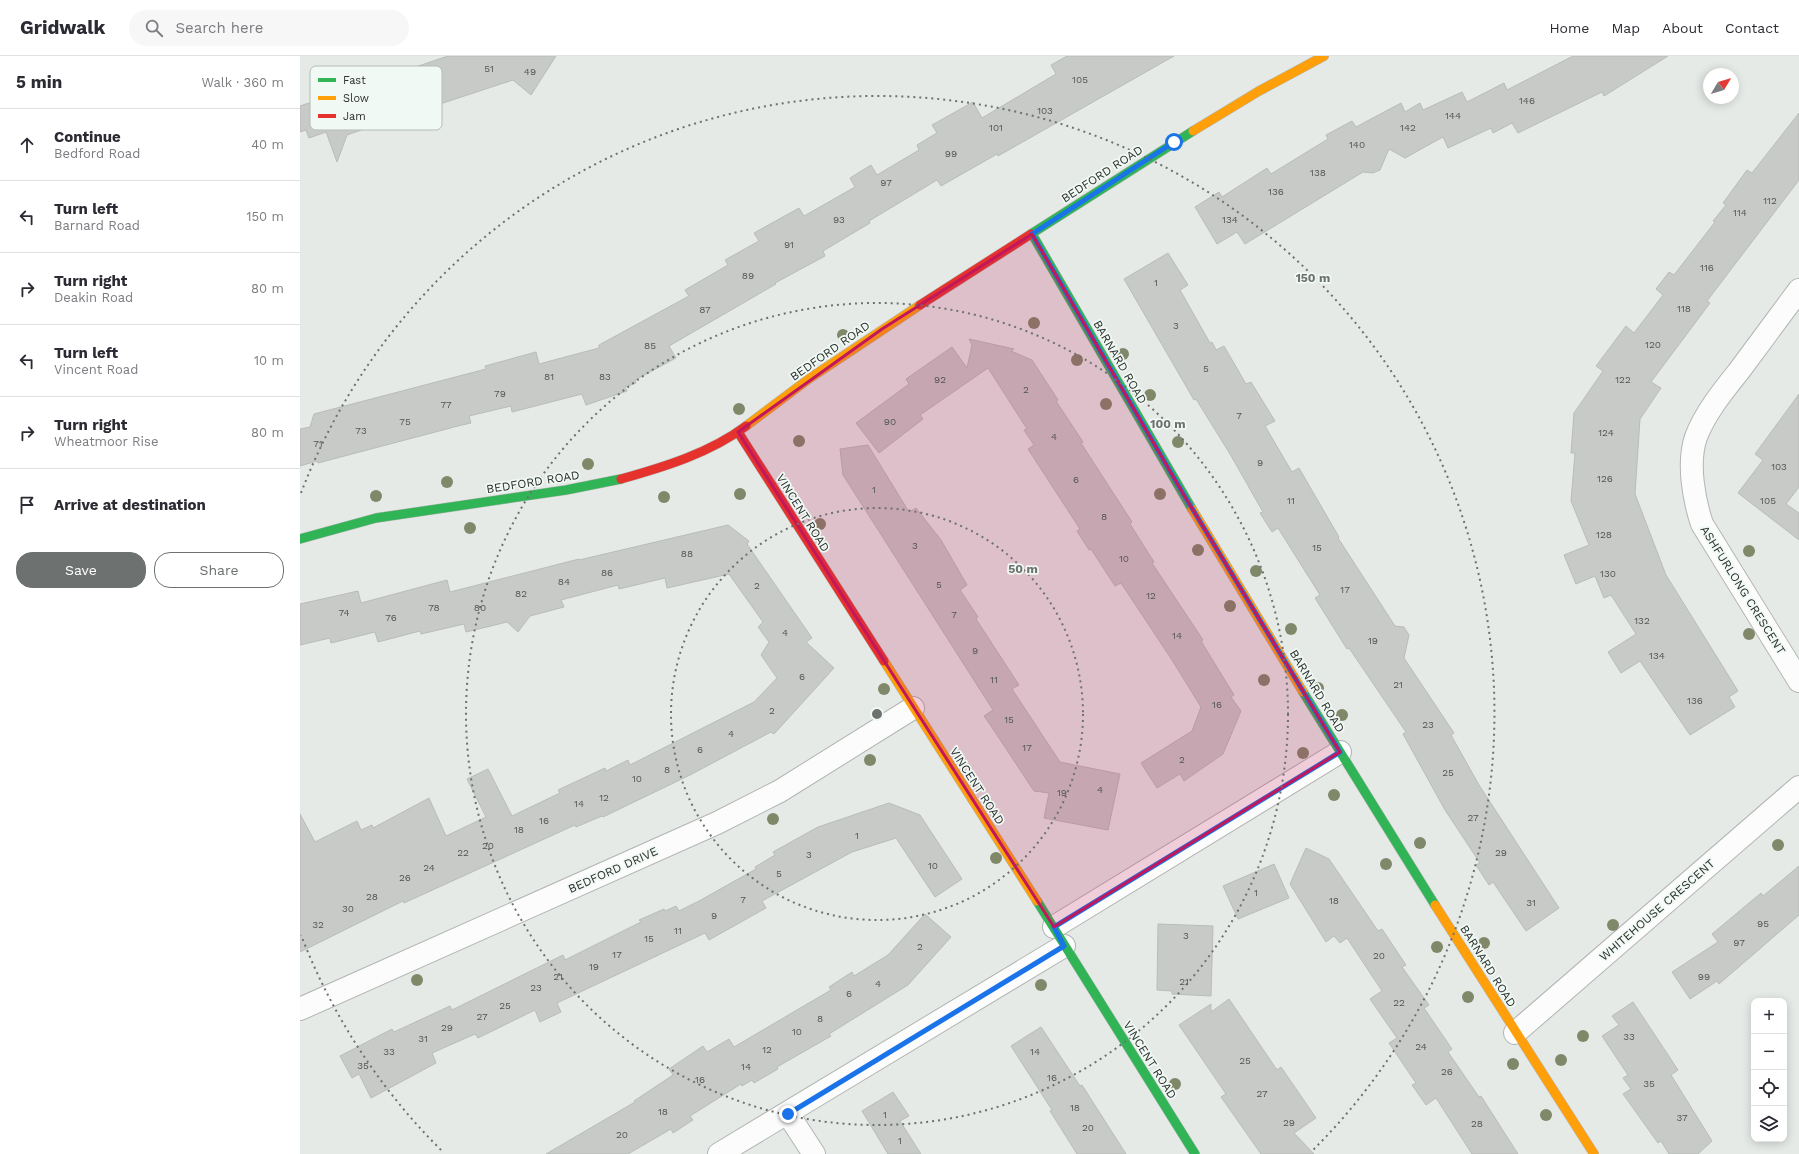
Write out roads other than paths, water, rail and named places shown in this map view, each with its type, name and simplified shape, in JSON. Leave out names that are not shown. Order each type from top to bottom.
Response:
[{"type":"street","name":"BEDFORD ROAD","points":[[300,539],[376,518],[618,480],[659,468],[705,450],[738,432],[810,378],[882,329],[1174,142],[1259,91],[1324,56]]},
{"type":"street","name":"BARNARD ROAD","points":[[1032,234],[1184,495],[1340,752],[1516,1033],[1594,1154]]},
{"type":"street","name":"ASHFURLONG CRESCENT","points":[[1799,290],[1718,399],[1704,421],[1696,439],[1692,470],[1695,502],[1702,524],[1799,681]]},
{"type":"street","name":"VINCENT ROAD","points":[[738,432],[1059,937],[1194,1154]]},
{"type":"street","name":"BEDFORD DRIVE","points":[[300,1009],[717,823],[780,791],[913,708]]},
{"type":"street","points":[[719,1154],[788,1114],[1340,752]]},
{"type":"street","name":"WHITEHOUSE CRESCENT","points":[[1516,1033],[1799,787]]},
{"type":"street","points":[[788,1114],[814,1154]]}]
